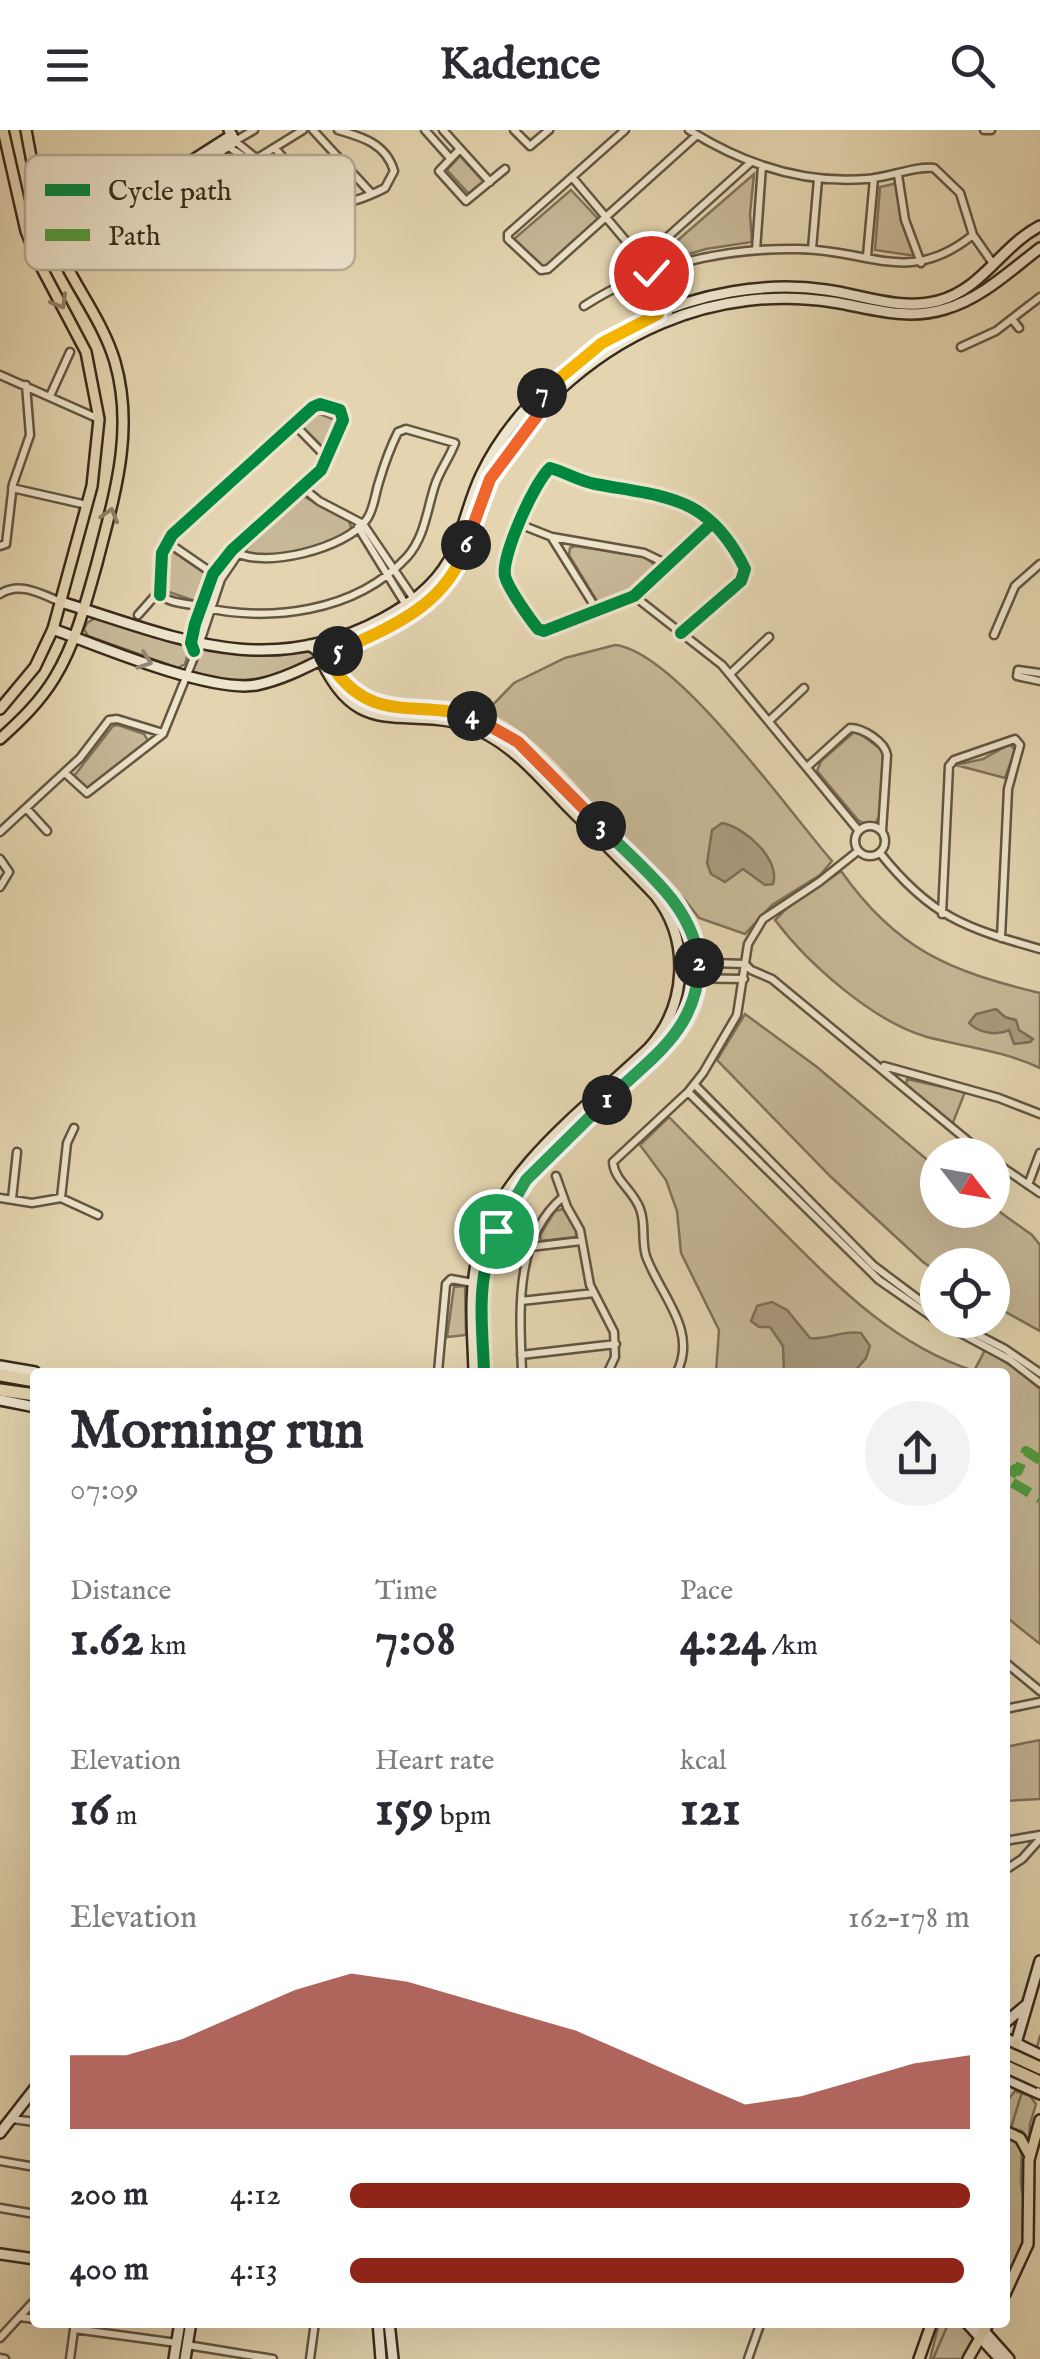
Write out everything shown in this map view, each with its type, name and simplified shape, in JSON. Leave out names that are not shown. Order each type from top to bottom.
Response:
[{"type":"highway","points":[[0,1375],[30,1379]]},
{"type":"highway","points":[[0,1390],[30,1395]]},
{"type":"highway","points":[[1010,2047],[1040,2068]]},
{"type":"highway","points":[[1010,2068],[1040,2082]]},
{"type":"main road","points":[[3,130],[25,227]]},
{"type":"main road","points":[[26,130],[31,155]]},
{"type":"main road","points":[[204,155],[228,140],[217,130]]},
{"type":"main road","points":[[62,602],[195,646],[242,651],[331,640],[374,623],[434,582],[450,558],[489,459],[508,431],[542,393],[602,343],[733,292],[793,288],[924,304],[962,291],[1040,226]]},
{"type":"main road","points":[[53,629],[214,684],[246,686],[266,682],[309,664],[328,661],[402,620],[446,585],[463,556],[490,479],[537,416],[599,358],[665,316],[778,298],[830,302],[901,315],[934,312],[974,297],[1040,248]]},
{"type":"main road","points":[[0,710],[35,666],[53,629],[95,470],[99,419],[86,352],[43,270]]},
{"type":"main road","points":[[0,740],[35,706],[55,677],[74,637],[121,469],[121,391],[107,339],[69,270]]},
{"type":"main road","points":[[537,416],[542,393]]},
{"type":"main road","points":[[75,553],[83,560],[97,560]]},
{"type":"main road","points":[[331,640],[323,648],[338,692],[368,712],[393,719],[458,723],[486,734],[514,753],[658,899],[675,932],[679,978],[675,1004],[664,1030],[526,1180],[503,1217],[488,1253],[483,1283],[484,1368]]},
{"type":"main road","points":[[309,645],[356,693],[374,703],[389,708],[460,712],[508,734],[673,898],[692,932],[699,961],[694,1002],[680,1030],[541,1150],[510,1185],[484,1236],[473,1283],[474,1368]]},
{"type":"main road","points":[[35,666],[44,667],[55,677]]},
{"type":"main road","points":[[0,1366],[30,1371]]},
{"type":"main road","points":[[0,1400],[30,1405]]},
{"type":"main road","points":[[1040,1961],[1010,2047],[1040,2055]]},
{"type":"main road","points":[[1010,2018],[1027,2004]]},
{"type":"main road","points":[[1010,2080],[1040,2094]]},
{"type":"main road","points":[[0,2133],[30,2094]]},
{"type":"main road","points":[[1010,2283],[1028,2244],[1029,2154],[1039,2125]]},
{"type":"main road","points":[[1010,2134],[1029,2154]]},
{"type":"main road","points":[[0,2254],[30,2258]]},
{"type":"main road","points":[[181,2328],[185,2359]]},
{"type":"main road","points":[[174,2359],[189,2328]]},
{"type":"main road","points":[[378,2328],[381,2359]]},
{"type":"main road","points":[[389,2328],[392,2359]]},
{"type":"main road","points":[[918,2359],[930,2328]]},
{"type":"main road","points":[[968,2359],[985,2331]]},
{"type":"main road","points":[[985,2331],[1000,2359]]},
{"type":"main road","points":[[985,2331],[1009,2359]]},
{"type":"street","points":[[228,140],[254,130]]},
{"type":"street","points":[[263,155],[303,130]]},
{"type":"street","points":[[314,130],[337,155]]},
{"type":"street","points":[[338,130],[374,142],[393,165],[390,183],[355,199]]},
{"type":"street","points":[[425,130],[450,158]]},
{"type":"street","points":[[443,130],[490,182]]},
{"type":"street","points":[[514,130],[530,146],[550,130]]},
{"type":"street","points":[[624,130],[510,231],[508,240],[541,270],[546,270],[697,135]]},
{"type":"street","points":[[689,130],[750,163],[818,179],[874,178],[928,166],[937,169],[960,193],[973,235],[994,266]]},
{"type":"street","points":[[275,148],[281,155]]},
{"type":"street","points":[[460,149],[439,171],[466,201],[505,169]]},
{"type":"street","points":[[642,260],[750,163]]},
{"type":"street","points":[[756,250],[762,166]]},
{"type":"street","points":[[355,175],[371,193]]},
{"type":"street","points":[[898,175],[905,220],[921,263]]},
{"type":"street","points":[[572,178],[642,260],[665,316]]},
{"type":"street","points":[[867,256],[874,178]]},
{"type":"street","points":[[812,249],[818,179]]},
{"type":"street","points":[[584,306],[646,273],[713,256],[812,249],[921,263],[945,256],[973,235]]},
{"type":"street","points":[[961,347],[977,342],[1012,320],[1040,297]]},
{"type":"street","points":[[1012,320],[1020,328]]},
{"type":"street","points":[[50,396],[70,352]]},
{"type":"street","points":[[0,376],[99,419]]},
{"type":"street","points":[[0,546],[6,544],[12,488],[30,435],[26,385]]},
{"type":"street","points":[[160,595],[166,542],[316,405],[340,410],[343,420],[328,459],[212,574],[200,607],[195,646]]},
{"type":"street","points":[[294,424],[328,459]]},
{"type":"street","points":[[160,595],[166,600],[252,615],[301,610],[344,598],[394,569],[420,537],[436,484],[455,443],[406,429],[398,432],[372,510],[360,524],[338,540],[290,556],[258,559],[235,552]]},
{"type":"street","points":[[682,633],[746,574],[734,548],[712,523],[666,496],[590,483],[550,468],[518,524],[504,572],[538,630],[544,631],[634,596],[712,523]]},
{"type":"street","points":[[12,488],[87,505]]},
{"type":"street","points":[[303,488],[319,502],[360,524],[394,569],[410,602]]},
{"type":"street","points":[[360,524],[386,575],[410,602]]},
{"type":"street","points":[[518,524],[552,537],[644,553],[668,564]]},
{"type":"street","points":[[552,537],[597,610]]},
{"type":"street","points":[[166,542],[220,579]]},
{"type":"street","points":[[65,774],[87,793],[164,734],[220,579],[235,552]]},
{"type":"street","points":[[994,635],[1015,586],[1040,564]]},
{"type":"street","points":[[1,592],[24,588],[62,602]]},
{"type":"street","points":[[138,615],[160,595]]},
{"type":"street","points":[[634,596],[730,674],[860,830]]},
{"type":"street","points":[[730,674],[769,637]]},
{"type":"street","points":[[1040,673],[1017,673],[1020,678],[1040,681]]},
{"type":"street","points":[[769,721],[804,688]]},
{"type":"street","points":[[0,832],[65,774],[112,719],[164,734]]},
{"type":"street","points":[[808,767],[850,728],[883,745],[887,755],[882,831],[886,843],[880,854],[868,857],[858,851],[855,842],[860,830],[871,826],[882,831]]},
{"type":"street","points":[[942,914],[949,766],[954,760],[1015,739],[1020,745],[1008,789],[1001,938]]},
{"type":"street","points":[[26,808],[47,830]]},
{"type":"street","points":[[679,1368],[684,1354],[682,1330],[647,1258],[640,1207],[612,1166],[618,1154],[692,1088],[737,1016],[750,937],[771,912],[858,851]]},
{"type":"street","points":[[880,854],[908,888],[942,914],[1040,949]]},
{"type":"street","points":[[0,859],[10,872],[0,887]]},
{"type":"street","points":[[680,962],[748,967],[772,979],[879,1064],[963,1138]]},
{"type":"street","points":[[679,978],[744,979]]},
{"type":"street","points":[[879,1064],[1000,1098],[1040,1114]]},
{"type":"street","points":[[692,1088],[874,1266],[920,1300]]},
{"type":"street","points":[[692,1088],[879,1280],[938,1321],[1010,1359],[1040,1383]]},
{"type":"street","points":[[62,1198],[68,1143],[74,1128]]},
{"type":"street","points":[[12,1200],[16,1152]]},
{"type":"street","points":[[1028,1185],[1040,1153]]},
{"type":"street","points":[[1010,1172],[1040,1193]]},
{"type":"street","points":[[556,1176],[578,1223],[584,1263],[594,1292],[614,1332],[616,1344],[609,1368]]},
{"type":"street","points":[[522,1368],[521,1301],[530,1248],[546,1215],[563,1197]]},
{"type":"street","points":[[0,1198],[32,1204],[62,1198],[98,1215]]},
{"type":"street","points":[[530,1248],[581,1241]]},
{"type":"street","points":[[438,1368],[446,1284],[451,1279],[473,1283]]},
{"type":"street","points":[[521,1301],[594,1292]]},
{"type":"street","points":[[984,1338],[1040,1374]]},
{"type":"street","points":[[521,1354],[616,1344]]},
{"type":"street","points":[[1010,1666],[1040,1691]]},
{"type":"street","points":[[1010,1709],[1040,1702]]},
{"type":"street","points":[[1010,1841],[1040,1837]]},
{"type":"street","points":[[1010,1866],[1040,1837]]},
{"type":"street","points":[[1018,1840],[1022,1858]]},
{"type":"street","points":[[11,2118],[30,2121]]},
{"type":"street","points":[[0,2162],[30,2166]]},
{"type":"street","points":[[0,2208],[30,2213]]},
{"type":"street","points":[[0,2338],[30,2306]]},
{"type":"street","points":[[20,2317],[30,2318]]},
{"type":"street","points":[[70,2359],[75,2328]]},
{"type":"street","points":[[87,2328],[273,2359]]},
{"type":"street","points":[[310,2359],[314,2328]]},
{"type":"street","points":[[748,2359],[759,2328]]},
{"type":"shaded area","points":[[460,156],[484,182],[470,195],[447,170]]},
{"type":"shaded area","points":[[754,174],[752,242],[706,249],[648,266]]},
{"type":"shaded area","points":[[897,183],[905,230],[916,256],[875,250],[880,187]]},
{"type":"shaded area","points":[[571,190],[601,222],[547,270],[514,239]]},
{"type":"shaded area","points":[[317,413],[338,421],[326,450],[302,427]]},
{"type":"shaded area","points":[[303,496],[349,521],[352,530],[302,550],[248,555],[246,549]]},
{"type":"shaded area","points":[[570,548],[645,557],[656,566],[627,594],[598,603],[569,555]]},
{"type":"shaded area","points":[[172,551],[207,575],[198,602],[166,591],[167,555]]},
{"type":"shaded area","points":[[97,617],[184,645],[188,653],[185,664],[178,668],[88,636],[84,629]]},
{"type":"shaded area","points":[[615,645],[640,654],[669,674],[699,703],[832,861],[820,875],[772,905],[745,934],[699,918],[678,891],[521,738],[487,711],[514,683],[565,658]]},
{"type":"shaded area","points":[[200,649],[247,654],[313,650],[316,656],[271,676],[239,680],[192,671]]},
{"type":"shaded area","points":[[113,726],[144,734],[148,741],[89,790],[74,776]]},
{"type":"shaded area","points":[[858,732],[883,751],[880,816],[876,822],[858,820],[817,771],[821,761]]},
{"type":"shaded area","points":[[1010,744],[1015,750],[1005,778],[956,765],[983,759]]},
{"type":"shaded area","points":[[722,823],[741,831],[759,846],[772,865],[773,884],[765,885],[743,869],[725,882],[711,874],[707,863],[712,830]]},
{"type":"shaded area","points":[[841,871],[883,920],[927,953],[978,976],[1040,993],[1040,1068],[999,1053],[927,1037],[886,1019],[805,955],[775,920]]},
{"type":"shaded area","points":[[996,1009],[1016,1020],[1019,1030],[1033,1039],[1014,1044],[1009,1030],[988,1032],[969,1023],[976,1014]]},
{"type":"shaded area","points":[[745,1014],[817,1067],[920,1154],[920,1228],[1010,1228],[1010,1219],[1032,1235],[1040,1245],[1040,1331],[1010,1314],[1010,1248],[920,1248],[920,1259],[831,1177],[717,1060]]},
{"type":"shaded area","points":[[907,1079],[965,1092],[952,1125],[906,1085]]},
{"type":"shaded area","points":[[669,1117],[871,1314],[919,1347],[966,1368],[716,1368],[719,1330],[681,1253],[677,1211],[666,1180],[640,1145]]},
{"type":"shaded area","points":[[563,1209],[576,1228],[576,1237],[541,1241],[540,1235],[555,1211]]},
{"type":"shaded area","points":[[465,1286],[466,1335],[447,1337],[454,1287]]},
{"type":"shaded area","points":[[772,1302],[787,1310],[810,1338],[861,1333],[870,1346],[866,1358],[857,1368],[784,1368],[783,1346],[770,1327],[759,1327],[751,1321],[757,1306]]},
{"type":"shaded area","points":[[985,1350],[1040,1389],[1040,1644],[1010,1620],[1010,1368],[976,1368]]},
{"type":"shaded area","points":[[1040,1740],[1040,1799],[1010,1801],[1010,1746]]},
{"type":"shaded area","points":[[1015,2091],[1030,2096],[1036,2104],[1029,2140],[1022,2131],[1010,2128],[1010,2097]]},
{"type":"shaded area","points":[[1010,2136],[1021,2151],[1026,2213],[1010,2273]]},
{"type":"shaded area","points":[[938,2328],[964,2328],[975,2340],[964,2359],[930,2359]]},
{"type":"waterway","points":[[1037,2047],[1040,2036]]},
{"type":"waterway","points":[[1010,2131],[1022,2092]]},
{"type":"waterway","points":[[933,2359],[946,2328]]},
{"type":"marked path","points":[[1010,1477],[1015,1469],[1018,1471],[1026,1451],[1040,1460]]},
{"type":"marked path","points":[[1010,1481],[1040,1499]]},
{"type":"cycle path","points":[[160,595],[162,553],[172,535],[313,407],[320,404],[340,410],[343,420],[321,470],[232,550],[213,574],[195,624],[191,643],[194,651]]},
{"type":"cycle path","points":[[681,633],[741,581],[745,569],[716,526],[700,513],[683,504],[589,483],[550,468],[528,503],[508,553],[507,581],[534,624],[544,631],[634,596],[712,523]]},
{"type":"cycle path","points":[[331,640],[323,648],[338,676],[355,693],[394,707],[461,713],[485,721],[520,743],[673,898],[695,947],[695,997],[680,1030],[539,1166],[498,1229],[482,1292],[484,1368]]},
{"type":"route","points":[[496,1231],[526,1180],[687,1020],[699,979],[695,942],[679,907],[665,890],[508,734],[460,712],[389,708],[374,703],[342,681],[334,669],[334,660],[337,651],[392,626],[446,585],[463,556],[490,479],[537,416],[542,393],[587,353],[626,328],[658,314],[641,276],[651,273]]}]
